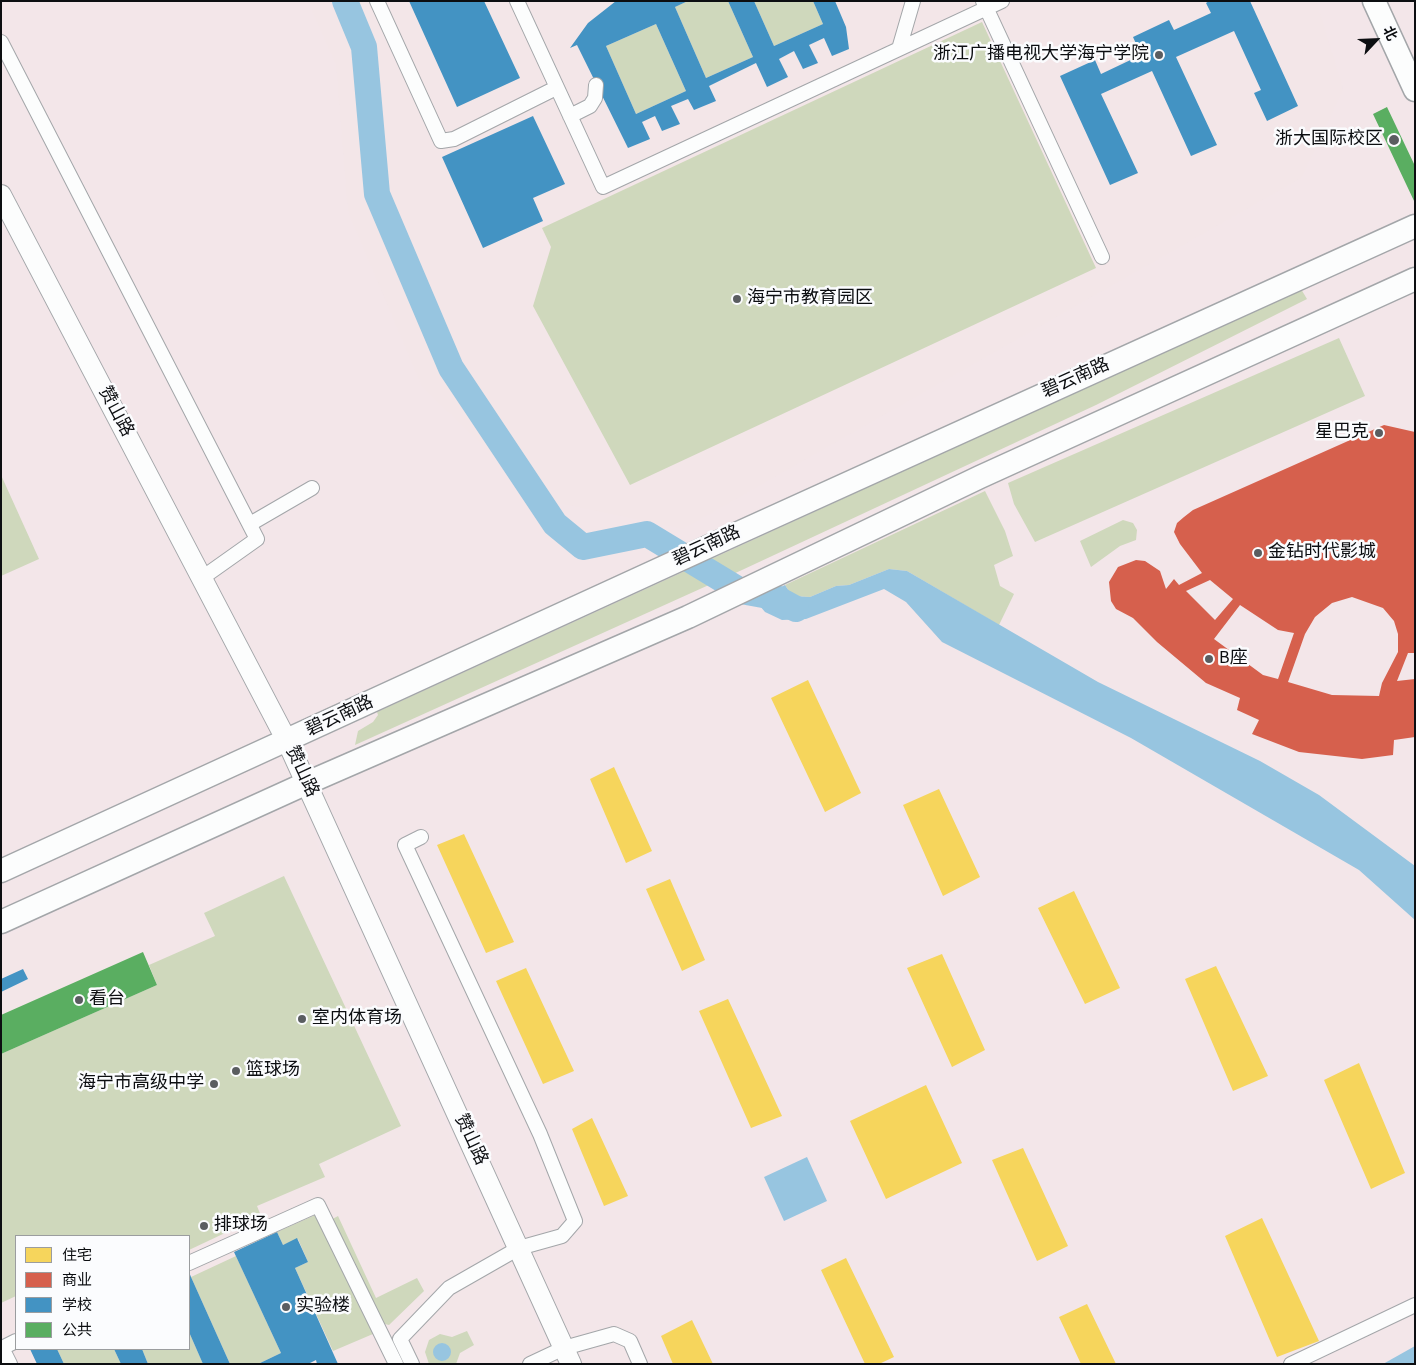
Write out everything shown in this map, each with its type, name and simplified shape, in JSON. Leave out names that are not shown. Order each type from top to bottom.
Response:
[{"type":"main road","points":[[1374,1],[1415,90]]},
{"type":"main road","name":"碧云南路","points":[[1,871],[725,539],[1415,226]]},
{"type":"main road","points":[[1,922],[307,783],[688,617],[994,470],[1415,279]]},
{"type":"street","points":[[376,1],[441,140],[454,139],[556,88]]},
{"type":"street","points":[[517,1],[603,187],[899,49],[984,5],[1002,1]]},
{"type":"street","points":[[899,49],[913,1]]},
{"type":"street","points":[[984,5],[1102,257]]},
{"type":"street","points":[[1,42],[258,539],[202,578]]},
{"type":"street","points":[[570,116],[590,106],[595,98],[596,85]]},
{"type":"street","name":"赞山路","points":[[1,195],[287,741],[567,1356]]},
{"type":"street","points":[[250,524],[312,488]]},
{"type":"street","points":[[412,1364],[400,1340],[448,1288],[519,1248],[562,1236],[575,1221],[540,1134],[405,845],[421,837]]},
{"type":"street","points":[[190,1263],[318,1205],[396,1364]]},
{"type":"street","points":[[1291,1364],[1415,1305]]},
{"type":"street","points":[[530,1364],[567,1356],[614,1334],[630,1341],[640,1364]]},
{"type":"street","points":[[10,1364],[2,1348],[15,1342]]},
{"type":"shaded area","points":[[1,1],[1415,1],[1415,1364],[1,1364]]},
{"type":"shaded area","name":"海宁市教育园区","points":[[308,1],[1316,1],[1343,89],[1301,178],[683,529],[539,499],[422,386],[348,211],[336,64]]},
{"type":"shaded area","name":"海宁市高级中学","points":[[299,804],[554,1364],[1,1364],[1,939]]},
{"type":"green space","points":[[688,1],[728,1],[753,57],[706,78],[675,7]]},
{"type":"green space","points":[[754,1],[813,1],[823,24],[774,46]]},
{"type":"green space","points":[[982,22],[1096,268],[630,485],[533,306],[551,247],[542,228]]},
{"type":"green space","points":[[656,24],[686,91],[636,114],[606,46]]},
{"type":"green space","points":[[1301,289],[1307,299],[1096,405],[742,570],[355,745],[358,731],[373,722],[378,715],[377,712]]},
{"type":"green space","points":[[1339,338],[1365,396],[1035,542],[1014,504],[1008,483]]},
{"type":"green space","points":[[1,475],[39,559],[1,576]]},
{"type":"green space","points":[[985,491],[1005,531],[1013,556],[994,565],[1000,586],[1014,594],[999,625],[907,571],[889,569],[849,585],[836,586],[810,597],[792,596],[785,585]]},
{"type":"green space","points":[[1123,520],[1133,523],[1137,530],[1136,540],[1120,546],[1091,567],[1080,541]]},
{"type":"green space","points":[[284,876],[401,1126],[319,1164],[325,1177],[257,1206],[261,1216],[190,1250],[190,1235],[15,1235],[15,1296],[1,1303],[1,1054],[157,985],[149,965],[215,936],[204,913]]},
{"type":"green space","points":[[322,1212],[327,1222],[338,1216],[376,1298],[417,1278],[424,1291],[389,1325],[376,1322],[380,1331],[333,1351],[295,1268],[308,1262],[298,1239],[283,1245],[277,1232]]},
{"type":"green space","points":[[236,1256],[281,1353],[258,1364],[230,1364],[191,1277]]},
{"type":"green space","points":[[467,1331],[474,1345],[460,1353],[456,1364],[429,1364],[425,1352],[429,1340],[440,1334],[452,1337]]},
{"type":"green space","points":[[190,1334],[203,1364],[148,1364],[142,1350],[190,1350]]},
{"type":"green space","points":[[57,1350],[114,1350],[121,1364],[64,1364]]},
{"type":"water","points":[[889,569],[907,571],[1098,682],[1260,761],[1319,795],[1415,866],[1415,920],[1359,870],[1131,738],[942,642],[906,602],[884,589],[806,619],[782,620],[765,612],[755,600],[785,585],[792,596],[810,597],[836,586],[849,585]]},
{"type":"water","points":[[807,1157],[827,1201],[784,1221],[764,1177]]},
{"type":"water","points":[[438,1343],[446,1343],[451,1348],[449,1359],[438,1361],[433,1356],[433,1348]]},
{"type":"water","points":[[1415,1346],[1415,1364],[1383,1364]]},
{"type":"building: 住宅","points":[[808,680],[861,793],[825,812],[771,698]]},
{"type":"building: 住宅","points":[[614,767],[652,851],[626,863],[590,779]]},
{"type":"building: 住宅","points":[[939,789],[980,877],[943,896],[903,805]]},
{"type":"building: 住宅","points":[[464,834],[514,942],[486,953],[437,845]]},
{"type":"building: 住宅","points":[[670,879],[705,960],[682,971],[646,889]]},
{"type":"building: 住宅","points":[[1074,891],[1120,988],[1085,1004],[1038,908]]},
{"type":"building: 住宅","points":[[942,954],[985,1050],[952,1067],[907,968]]},
{"type":"building: 住宅","points":[[1216,966],[1268,1076],[1233,1091],[1185,979]]},
{"type":"building: 住宅","points":[[526,968],[574,1071],[543,1084],[496,981]]},
{"type":"building: 住宅","points":[[728,999],[782,1116],[751,1128],[699,1011]]},
{"type":"building: 住宅","points":[[1359,1063],[1405,1173],[1371,1189],[1324,1080]]},
{"type":"building: 住宅","points":[[926,1085],[962,1163],[886,1199],[850,1121]]},
{"type":"building: 住宅","points":[[592,1118],[628,1196],[604,1206],[572,1129]]},
{"type":"building: 住宅","points":[[1023,1148],[1068,1246],[1037,1261],[992,1160]]},
{"type":"building: 住宅","points":[[1262,1218],[1319,1341],[1277,1357],[1225,1236]]},
{"type":"building: 住宅","points":[[846,1258],[894,1357],[879,1364],[865,1364],[821,1270]]},
{"type":"building: 住宅","points":[[1087,1304],[1116,1364],[1081,1364],[1059,1317]]},
{"type":"building: 住宅","points":[[692,1320],[713,1364],[673,1364],[661,1336]]},
{"type":"building: 商业","points":[[1384,425],[1415,432],[1415,653],[1408,653],[1397,681],[1415,679],[1415,737],[1394,740],[1393,755],[1362,759],[1299,752],[1252,734],[1259,720],[1237,710],[1240,698],[1206,683],[1157,642],[1133,618],[1116,609],[1111,601],[1109,582],[1118,567],[1136,560],[1145,561],[1160,571],[1166,589],[1174,579],[1179,585],[1202,573],[1180,544],[1174,532],[1177,523],[1193,510]],"holes":[[[1210,580],[1233,599],[1215,620],[1186,591]],[[1352,597],[1383,608],[1394,621],[1398,634],[1398,652],[1382,683],[1379,696],[1332,695],[1288,682],[1305,634],[1315,617],[1332,603]],[[1240,605],[1278,630],[1294,633],[1278,679],[1263,675],[1214,639]]]},
{"type":"building: 学校","points":[[409,1],[484,1],[520,78],[457,107]]},
{"type":"building: 学校","points":[[616,1],[688,1],[675,7],[706,78],[753,57],[728,1],[754,1],[774,46],[823,24],[813,1],[835,1],[846,27],[849,49],[832,56],[824,38],[809,45],[818,63],[803,69],[794,51],[779,59],[788,77],[767,87],[756,63],[709,86],[716,101],[694,110],[688,99],[671,106],[680,124],[662,131],[655,116],[642,122],[650,139],[628,148],[577,45],[570,48],[588,23]],"holes":[[[656,24],[686,91],[636,114],[606,46]]]},
{"type":"building: 学校","points":[[1209,1],[1250,1],[1298,106],[1267,121],[1254,93],[1261,90],[1234,31],[1176,57],[1217,145],[1191,156],[1152,71],[1101,94],[1138,173],[1110,185],[1060,76],[1095,60],[1101,74],[1141,55],[1133,37],[1169,20],[1174,30],[1211,13],[1206,3]]},
{"type":"building: 学校","points":[[533,116],[565,184],[533,198],[543,221],[483,248],[442,157]]},
{"type":"building: 学校","points":[[23,969],[28,979],[1,992],[1,979]]},
{"type":"building: 学校","name":"实验楼","points":[[277,1232],[283,1245],[297,1238],[308,1262],[295,1268],[338,1364],[317,1364],[316,1360],[308,1364],[258,1364],[281,1353],[234,1252]]},
{"type":"building: 学校","points":[[190,1274],[230,1364],[203,1364],[190,1334]]},
{"type":"building: 学校","points":[[30,1350],[57,1350],[64,1364],[37,1364]]},
{"type":"building: 学校","points":[[114,1350],[142,1350],[148,1364],[121,1364]]},
{"type":"building: 公共","name":"浙大国际校区","points":[[1387,107],[1415,166],[1415,203],[1373,114]]},
{"type":"building: 公共","name":"看台","points":[[143,952],[157,985],[1,1054],[1,1015]]},
{"type":"waterway","points":[[345,1],[364,47],[377,194],[451,368],[555,524],[583,547],[647,534],[741,591],[774,597],[796,609]]},
{"type":"place","name":"浙江广播电视大学海宁学院","points":[[1159,55]]},
{"type":"place","name":"浙大国际校区","points":[[1394,140]]},
{"type":"place","name":"海宁市教育园区","points":[[737,299]]},
{"type":"place","name":"星巴克","points":[[1379,433]]},
{"type":"place","name":"金钻时代影城","points":[[1258,553]]},
{"type":"place","name":"B座","points":[[1209,659]]},
{"type":"place","name":"看台","points":[[79,1000]]},
{"type":"place","name":"室内体育场","points":[[302,1019]]},
{"type":"place","name":"篮球场","points":[[236,1071]]},
{"type":"place","name":"海宁市高级中学","points":[[214,1084]]},
{"type":"place","name":"排球场","points":[[204,1226]]},
{"type":"place","name":"实验楼","points":[[286,1307]]}]
